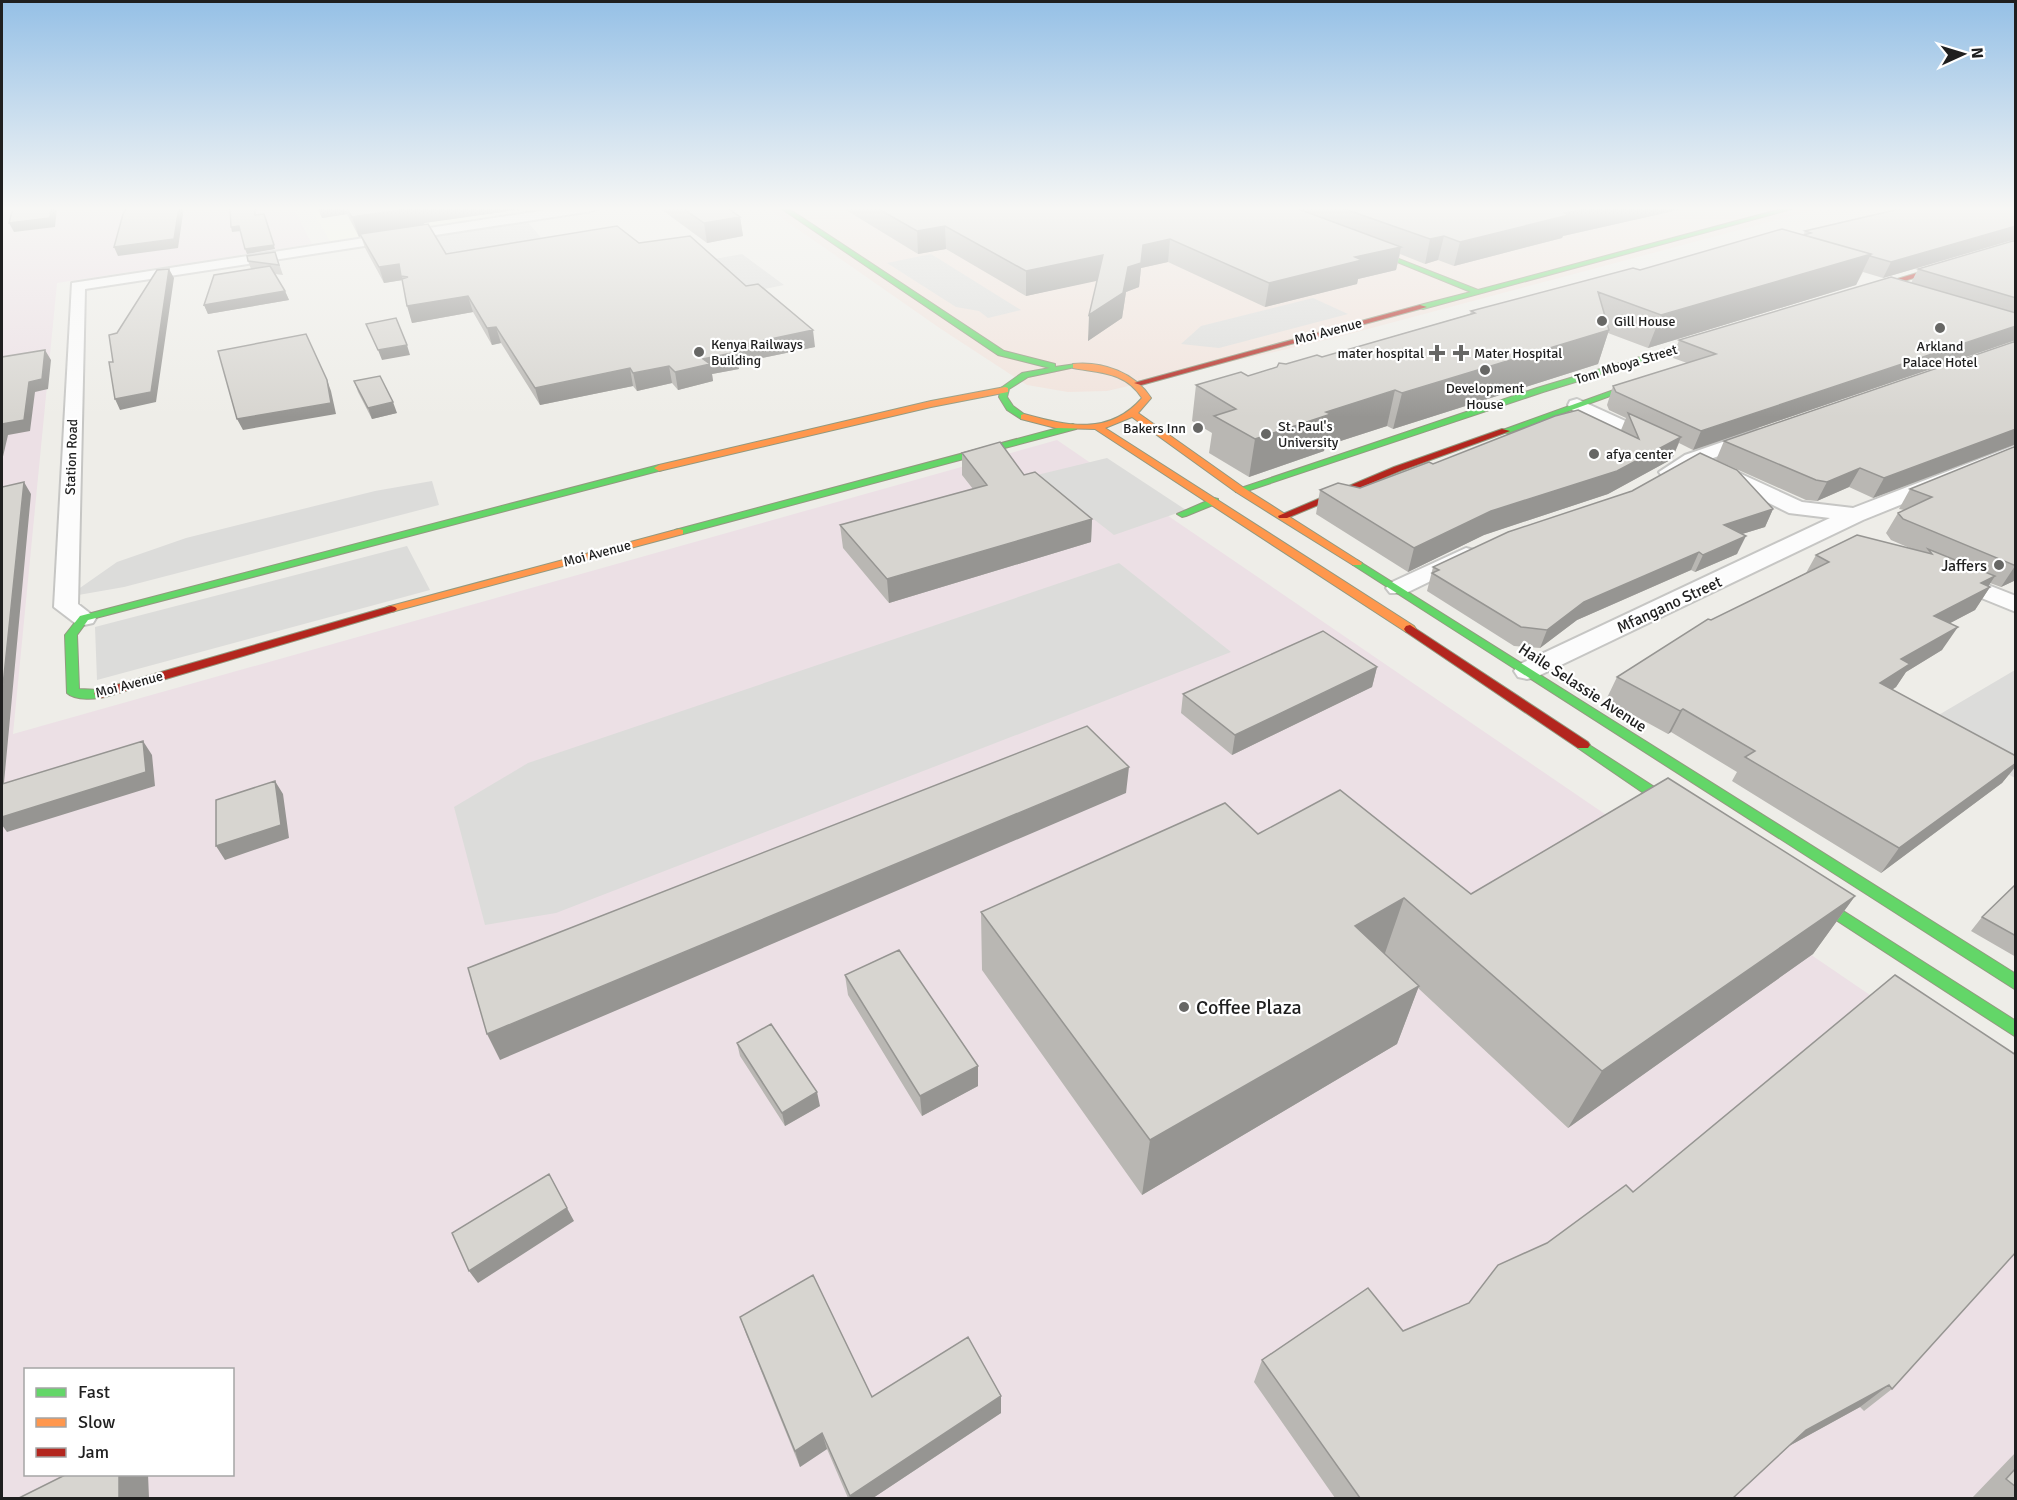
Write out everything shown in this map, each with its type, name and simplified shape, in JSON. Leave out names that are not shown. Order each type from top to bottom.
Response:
[{"type":"main road","points":[[888,277],[1001,353],[1017,359],[1057,367],[1098,368],[1125,376],[1138,383],[1147,398],[1144,407],[1135,415],[1096,426],[1073,427],[1034,421],[1019,414],[1009,407],[1004,399],[1005,383]]},
{"type":"main road","points":[[1440,277],[1471,289]]},
{"type":"main road","name":"Moi Avenue","points":[[1125,376],[1516,277]]},
{"type":"main road","points":[[1839,298],[1908,277]]},
{"type":"main road","points":[[1862,279],[1926,287],[1956,277]]},
{"type":"main road","points":[[1888,283],[1906,293]]},
{"type":"main road","name":"Moi Avenue","points":[[1138,383],[1471,289]]},
{"type":"main road","name":"Tom Mboya Street","points":[[1240,490],[1545,388],[1729,333]]},
{"type":"main road","points":[[84,618],[624,476],[931,404],[1057,367]]},
{"type":"main road","name":"Tom Mboya Street","points":[[1283,516],[1397,470],[1671,372]]},
{"type":"main road","points":[[1545,388],[1571,395],[1579,404]]},
{"type":"main road","points":[[1518,398],[1532,410],[1553,414]]},
{"type":"main road","name":"Haile Selassie Avenue","points":[[1135,415],[1240,490],[1398,588],[2016,983]]},
{"type":"main road","points":[[1096,426],[1214,501],[1698,822]]},
{"type":"main road","name":"Moi Avenue","points":[[84,618],[71,635],[73,693],[101,694],[404,605],[1073,427]]},
{"type":"main road","points":[[1182,514],[1214,501]]},
{"type":"main road","points":[[1788,881],[2016,1030]]},
{"type":"street","name":"Station Road","points":[[84,618],[66,607],[77,286],[136,277]]},
{"type":"street","points":[[1579,404],[1797,508],[1856,529]]},
{"type":"street","points":[[1654,480],[1692,459],[1770,432]]},
{"type":"street","points":[[1797,508],[1812,537],[1856,529],[2016,452]]},
{"type":"street","name":"Mfangano Street","points":[[1527,671],[1812,537]]},
{"type":"street","points":[[1398,588],[1483,547]]},
{"type":"street","points":[[1933,569],[2016,605]]},
{"type":"shaded area","points":[[2,277],[96,277],[57,283],[13,734],[1057,440],[2015,1094],[2015,1498],[2,1498]]},
{"type":"shaded area","points":[[702,277],[773,277],[784,285],[726,297]]},
{"type":"shaded area","points":[[866,277],[1563,277],[1338,337],[1107,391],[1068,392],[1027,385]]},
{"type":"shaded area","points":[[909,277],[968,277],[1021,310],[988,318],[979,311],[956,307]]},
{"type":"shaded area","points":[[1313,298],[1348,314],[1219,348],[1181,344],[1201,326]]},
{"type":"shaded area","points":[[1107,458],[1186,510],[1114,535],[1037,475]]},
{"type":"shaded area","points":[[432,481],[439,505],[124,587],[67,597],[117,562],[186,538],[375,491]]},
{"type":"shaded area","points":[[407,546],[430,590],[97,680],[95,627]]},
{"type":"shaded area","points":[[1119,563],[1231,652],[556,913],[485,925],[454,807],[528,763]]},
{"type":"shaded area","points":[[2015,670],[2015,778],[1920,726]]},
{"type":"building","points":[[153,277],[168,277],[151,392],[115,399],[109,362],[113,362],[109,335],[117,333]]},
{"type":"building","points":[[213,277],[277,277],[285,291],[204,305]]},
{"type":"building","points":[[408,277],[736,277],[746,286],[758,284],[813,330],[732,347],[737,352],[703,359],[710,364],[675,372],[669,366],[633,373],[630,368],[535,388],[496,327],[487,328],[468,296],[407,306],[402,279]]},
{"type":"building","points":[[1098,277],[1126,277],[1123,293],[1089,315]]},
{"type":"building","points":[[1256,277],[1293,277],[1269,283]]},
{"type":"building","points":[[1599,277],[1792,277],[1661,315],[1598,292],[1609,330],[1402,393],[1395,390],[1326,412],[1331,414],[1255,439],[1214,416],[1236,409],[1196,385],[1241,372],[1248,376],[1277,367],[1279,363],[1286,364],[1317,355],[1322,357],[1475,313],[1471,311]]},
{"type":"building","points":[[1891,277],[2016,313],[2016,326],[1701,431],[1616,392],[1613,386],[1716,354],[1679,340]]},
{"type":"building","points":[[1945,277],[2016,277],[2016,298]]},
{"type":"building","points":[[396,318],[407,345],[378,350],[366,324]]},
{"type":"building","points":[[306,334],[327,380],[331,403],[237,419],[218,351]]},
{"type":"building","points":[[2016,341],[2016,429],[1884,478],[1860,468],[1827,482],[1816,480],[1724,441]]},
{"type":"building","points":[[45,350],[42,379],[29,382],[24,420],[2,424],[2,357]]},
{"type":"building","points":[[380,376],[393,402],[368,408],[354,381]]},
{"type":"building","points":[[1578,410],[1639,439],[1628,413],[1681,437],[1617,471],[1491,511],[1414,548],[1320,490],[1338,483],[1360,488],[1429,462],[1433,464],[1555,416]]},
{"type":"building","points":[[1000,442],[1024,475],[1035,472],[1092,519],[887,579],[840,525],[987,485],[962,453]]},
{"type":"building","points":[[2016,446],[2016,566],[1903,519],[1898,513],[1932,497],[1910,489]]},
{"type":"building","points":[[1700,453],[1737,470],[1773,509],[1724,525],[1746,536],[1703,555],[1699,552],[1584,602],[1547,630],[1521,627],[1432,573],[1439,570],[1433,567],[1508,532],[1632,491]]},
{"type":"building","points":[[24,482],[2,695],[2,487]]},
{"type":"building","points":[[1857,535],[1932,554],[1928,549],[1995,576],[1981,583],[1990,587],[1934,616],[1958,627],[1901,659],[1910,664],[1880,683],[2016,756],[2016,763],[1899,848],[1745,757],[1755,751],[1683,709],[1680,711],[1617,677],[1708,619],[1711,620],[1829,562],[1816,555]]},
{"type":"building","points":[[1323,631],[1377,667],[1235,735],[1183,694]]},
{"type":"building","points":[[1087,726],[1129,767],[487,1034],[468,968]]},
{"type":"building","points":[[143,741],[146,772],[2,817],[2,784]]},
{"type":"building","points":[[1668,778],[1855,896],[1602,1071],[1404,898],[1355,926],[1419,986],[1150,1140],[981,912],[1225,803],[1258,834],[1340,790],[1471,894]]},
{"type":"building","points":[[275,781],[281,825],[216,846],[216,800]]},
{"type":"building","points":[[2016,884],[2016,936],[1982,917]]},
{"type":"building","points":[[899,950],[978,1066],[920,1096],[845,975]]},
{"type":"building","points":[[1895,975],[2016,1055],[2016,1252],[1892,1389],[1889,1385],[1806,1430],[1733,1498],[1360,1498],[1262,1360],[1368,1288],[1403,1331],[1469,1303],[1498,1265],[1547,1243],[1626,1185],[1633,1192]]},
{"type":"building","points":[[771,1024],[817,1092],[782,1113],[737,1043]]},
{"type":"building","points":[[549,1174],[567,1208],[469,1271],[452,1233]]},
{"type":"building","points":[[813,1275],[872,1397],[968,1337],[1001,1396],[850,1496],[822,1433],[795,1451],[740,1317]]},
{"type":"building","points":[[2016,1468],[2016,1487],[2006,1479]]},
{"type":"building","points":[[63,1476],[119,1476],[119,1498],[19,1498]]},
{"type":"traffic: fast","points":[[887,277],[1001,353],[1052,366]]},
{"type":"traffic: fast","points":[[1439,277],[1477,292]]},
{"type":"traffic: fast","points":[[1423,307],[1535,277]]},
{"type":"traffic: fast","points":[[1240,490],[1540,390],[1720,336]]},
{"type":"traffic: fast","points":[[1024,417],[1010,408],[1003,397],[1005,388],[1025,375],[1076,366]]},
{"type":"traffic: fast","points":[[1505,431],[1653,379]]},
{"type":"traffic: fast","points":[[679,532],[1073,427]]},
{"type":"traffic: fast","points":[[100,694],[73,693],[71,635],[84,618],[659,468]]},
{"type":"traffic: fast","points":[[1182,514],[1214,501]]},
{"type":"traffic: fast","points":[[1357,563],[2016,983]]},
{"type":"traffic: fast","points":[[1583,745],[1685,814]]},
{"type":"traffic: fast","points":[[1804,892],[2016,1030]]},
{"type":"traffic: slow","points":[[1024,417],[1074,427],[1107,425],[1136,411],[1147,398],[1141,389],[1126,377],[1107,370],[1076,366]]},
{"type":"traffic: slow","points":[[659,468],[931,404],[1005,390]]},
{"type":"traffic: slow","points":[[1135,415],[1240,490],[1357,563]]},
{"type":"traffic: slow","points":[[1096,426],[1410,629]]},
{"type":"traffic: slow","points":[[391,609],[679,532]]},
{"type":"traffic: jam","points":[[1855,293],[1909,277]]},
{"type":"traffic: jam","points":[[1138,383],[1423,307]]},
{"type":"traffic: jam","points":[[1283,516],[1397,469],[1505,431]]},
{"type":"traffic: jam","points":[[100,694],[391,609]]},
{"type":"traffic: jam","points":[[1410,629],[1583,745]]},
{"type":"place","name":"Gill House","points":[[1602,321]]},
{"type":"place","name":"Arkland Palace Hotel","points":[[1940,328]]},
{"type":"place","name":"Kenya Railways Building","points":[[699,352]]},
{"type":"place","name":"mater hospital","points":[[1437,353]]},
{"type":"place","name":"Mater Hospital","points":[[1461,353]]},
{"type":"place","name":"Development House","points":[[1485,370]]},
{"type":"place","name":"Bakers Inn","points":[[1198,428]]},
{"type":"place","name":"St. Paul's University","points":[[1266,434]]},
{"type":"place","name":"afya center","points":[[1594,454]]},
{"type":"place","name":"Jaffers","points":[[1999,565]]},
{"type":"place","name":"Coffee Plaza","points":[[1184,1007]]}]
